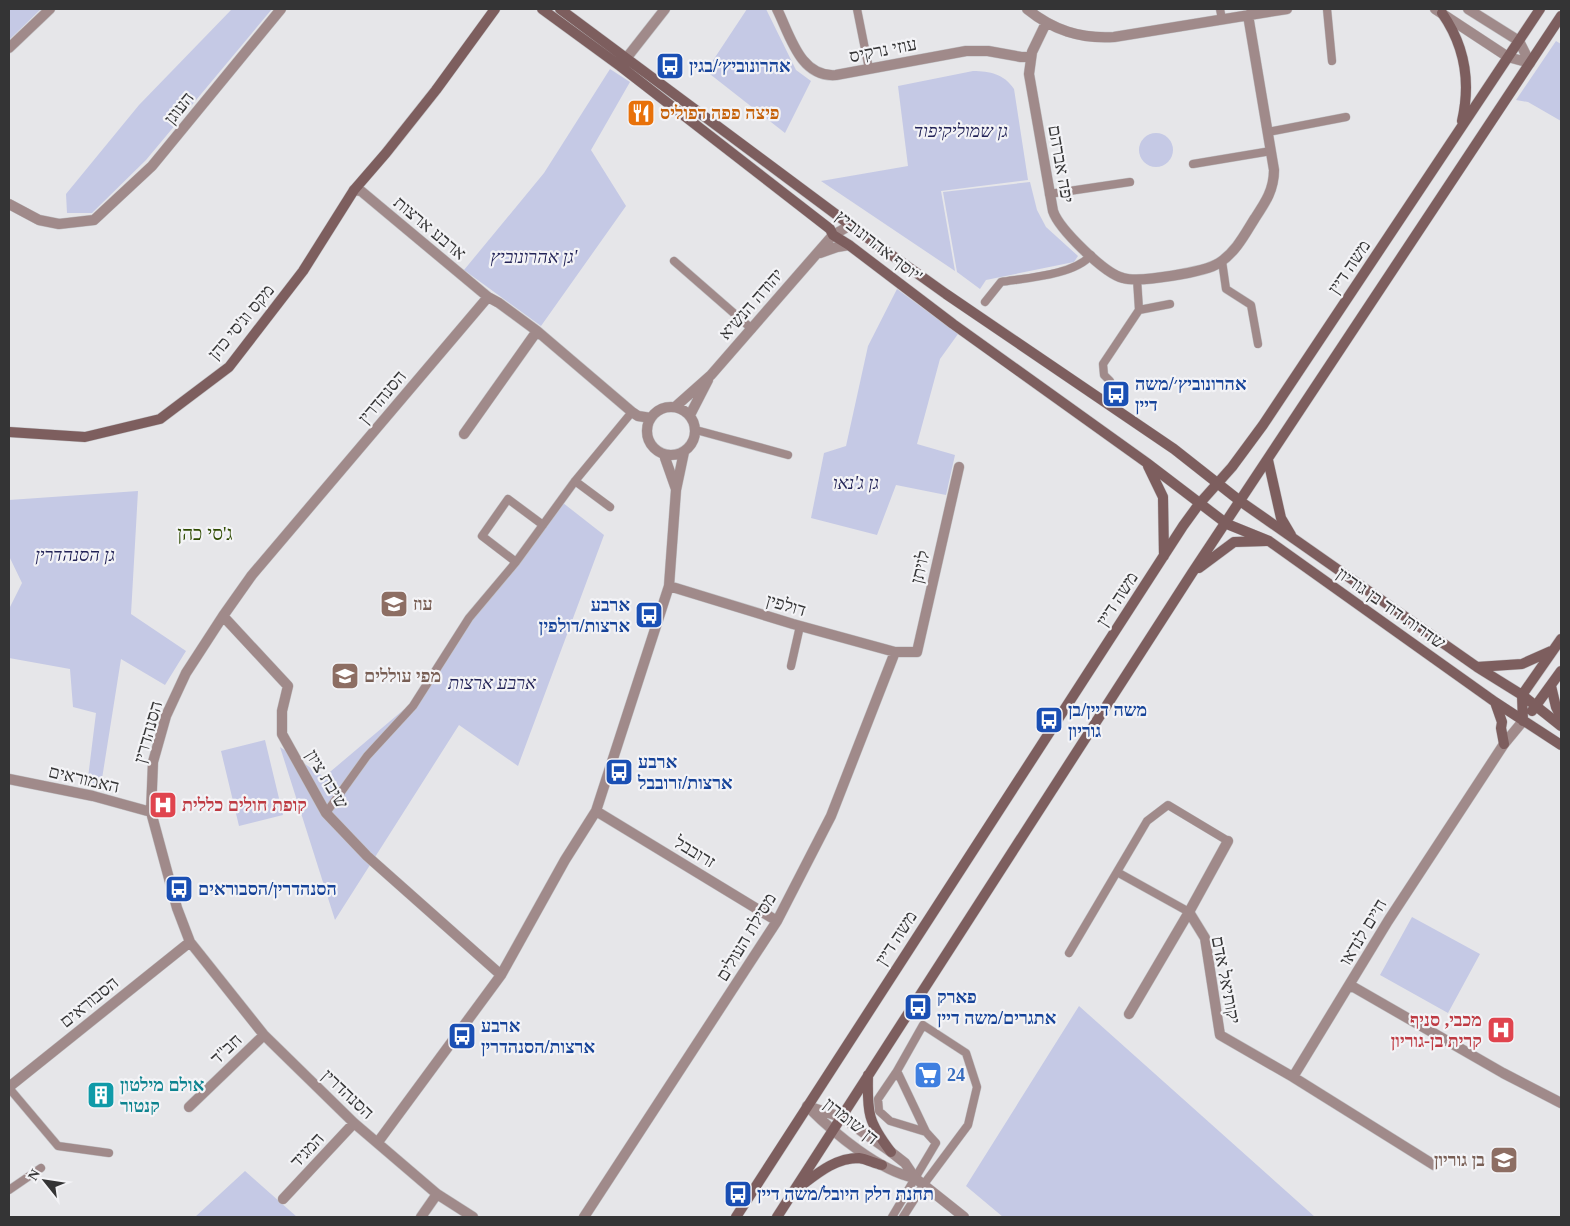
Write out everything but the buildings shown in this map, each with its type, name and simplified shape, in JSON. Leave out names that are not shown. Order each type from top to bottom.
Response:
[{"type":"street","points":[[9,48],[50,9]]},
{"type":"street","name":"העוגן","points":[[9,204],[39,220],[59,224],[94,220],[152,166],[281,9]]},
{"type":"street","name":"מקס וג'סי כהן","points":[[9,432],[84,437],[160,419],[229,367],[303,271],[331,226],[357,191],[436,90],[495,9]]},
{"type":"street","name":"יוסף אהרונוביץ'","points":[[542,9],[620,66],[830,229],[833,234],[849,244],[953,324],[1147,463],[1199,504]]},
{"type":"street","name":"יוסף אהרונוביץ'","points":[[560,9],[949,296],[1174,449],[1218,483]]},
{"type":"street","points":[[620,66],[665,9]]},
{"type":"street","name":"עוזי נרקיס","points":[[777,9],[800,57],[810,68],[822,74],[832,75],[966,51],[988,51],[1030,57]]},
{"type":"street","points":[[1027,9],[1046,23],[1065,32],[1097,38],[1114,37],[1221,14],[1248,15],[1287,9]]},
{"type":"street","points":[[1468,9],[1519,41],[1530,63]]},
{"type":"street","name":"משה דיין","points":[[736,1217],[1183,526],[1263,425],[1540,9]]},
{"type":"street","points":[[1438,11],[1508,57],[1530,63]]},
{"type":"street","points":[[1438,11],[1449,24],[1458,42],[1466,70],[1466,99],[1461,128]]},
{"type":"street","name":"יפה אברהם","points":[[1046,23],[1030,57],[1029,74],[1054,215],[1061,227],[1091,256],[1115,275],[1138,279],[1194,272],[1209,268],[1222,261],[1234,250],[1269,197],[1274,177],[1248,15]]},
{"type":"street","points":[[777,1217],[1192,573],[1561,16]]},
{"type":"street","name":"ארבע ארצות","points":[[357,191],[488,297],[537,331],[632,412],[638,416],[651,418]]},
{"type":"street","name":"יהודה הנשיא","points":[[675,407],[711,375],[833,234],[851,225]]},
{"type":"street","name":"יהודה הנשיא","points":[[816,255],[849,244]]},
{"type":"street","name":"הסנהדרין","points":[[473,1217],[438,1194],[354,1123],[264,1035],[190,942],[177,908],[151,812],[153,762],[166,716],[186,673],[223,616],[252,575],[488,297]]},
{"type":"street","points":[[464,434],[537,331]]},
{"type":"street","name":"יהודה הנשיא","points":[[690,415],[711,375]]},
{"type":"street","points":[[667,407],[675,407],[690,415],[696,430],[695,439],[690,447],[684,452],[672,456],[656,451],[647,434],[651,418],[659,410],[667,407]]},
{"type":"street","points":[[378,1142],[501,975],[565,860],[596,811],[669,586],[676,490],[684,452]]},
{"type":"street","points":[[664,455],[676,490]]},
{"type":"street","points":[[1268,460],[1281,518],[1292,538]]},
{"type":"street","points":[[1147,463],[1163,497],[1164,556]]},
{"type":"street","name":"לויתן","points":[[895,652],[918,652],[959,467]]},
{"type":"street","name":"שדרות דוד בן גוריון","points":[[1218,483],[1240,501],[1476,667],[1522,695],[1561,726]]},
{"type":"street","name":"שדרות דוד בן גוריון","points":[[1199,504],[1226,524],[1269,541],[1495,702],[1561,745]]},
{"type":"street","points":[[1192,573],[1234,542],[1269,541]]},
{"type":"street","name":"דולפין","points":[[669,586],[800,626],[895,652]]},
{"type":"street","name":"שיבת ציון","points":[[223,616],[288,686],[282,711],[282,734],[326,813],[366,856],[501,975]]},
{"type":"street","points":[[1523,721],[1522,695],[1561,639]]},
{"type":"street","points":[[1476,667],[1522,664],[1552,651]]},
{"type":"street","name":"מסילת העולים","points":[[584,1217],[777,920],[831,816],[895,652]]},
{"type":"street","points":[[1523,721],[1561,671]]},
{"type":"street","points":[[1551,686],[1556,707],[1561,717]]},
{"type":"street","points":[[1495,702],[1502,722],[1501,728],[1504,744]]},
{"type":"street","name":"חיים לנדאו","points":[[1523,721],[1504,744],[1356,967],[1350,985],[1503,1073],[1561,1103]]},
{"type":"street","name":"האמוראים","points":[[9,779],[93,796],[151,812]]},
{"type":"street","name":"זרובבל","points":[[596,811],[777,920]]},
{"type":"street","points":[[1129,1014],[1228,841]]},
{"type":"street","name":"יקותיאל אדם","points":[[1189,912],[1205,938],[1220,1035],[1293,1077]]},
{"type":"street","name":"הסבוראים","points":[[9,1087],[190,942]]},
{"type":"street","points":[[1350,985],[1293,1077],[1434,1165]]},
{"type":"street","name":"חב\"ד","points":[[189,1107],[264,1035]]},
{"type":"street","points":[[868,1075],[870,1116],[876,1133],[891,1152]]},
{"type":"street","name":"דן שומרון","points":[[807,1106],[842,1117],[905,1163],[915,1178]]},
{"type":"street","name":"דן שומרון","points":[[807,1106],[832,1131],[897,1174],[915,1178],[964,1217]]},
{"type":"street","name":"המגיד","points":[[283,1199],[354,1123]]},
{"type":"street","points":[[795,1190],[818,1172],[838,1161],[859,1158],[882,1165]]},
{"type":"street","points":[[421,1217],[438,1194]]},
{"type":"lane","points":[[857,9],[869,69]]},
{"type":"lane","points":[[1327,9],[1332,61]]},
{"type":"lane","points":[[1268,132],[1346,117]]},
{"type":"lane","points":[[1193,164],[1271,151]]},
{"type":"lane","points":[[1049,194],[1130,182]]},
{"type":"lane","points":[[985,302],[1001,282],[1068,270],[1086,262],[1091,256]]},
{"type":"lane","points":[[1222,261],[1226,289],[1251,306],[1258,344]]},
{"type":"lane","points":[[674,262],[752,329]]},
{"type":"lane","points":[[1110,381],[1104,375],[1102,364],[1140,310],[1138,279]]},
{"type":"lane","points":[[1140,310],[1170,304]]},
{"type":"lane","points":[[326,813],[367,756],[413,706],[470,618],[516,562],[575,481],[632,412]]},
{"type":"lane","points":[[696,430],[788,454]]},
{"type":"lane","points":[[575,481],[610,507]]},
{"type":"lane","points":[[516,562],[482,536],[508,499],[543,525]]},
{"type":"lane","points":[[791,666],[800,626]]},
{"type":"lane","points":[[1069,953],[1147,820],[1168,805],[1228,841]]},
{"type":"lane","points":[[1117,872],[1189,912]]},
{"type":"lane","points":[[903,1217],[924,1184],[968,1125],[977,1087],[966,1053],[923,1025],[897,1071],[878,1099],[878,1111],[890,1121],[926,1132]]},
{"type":"lane","points":[[892,1217],[936,1143],[926,1132],[897,1071]]},
{"type":"lane","points":[[9,1087],[58,1146],[109,1153]]},
{"type":"lane","points":[[9,1190],[41,1168]]},
{"type":"green space","points":[[9,9],[41,9],[9,40]]},
{"type":"green space","points":[[232,9],[272,9],[146,160],[92,213],[67,213],[66,194],[139,105]]},
{"type":"green space","points":[[747,9],[766,9],[796,70],[811,81],[785,133],[706,71]]},
{"type":"green space","points":[[1556,41],[1561,44],[1561,121],[1528,102],[1516,100]]},
{"type":"green space","name":"גן אהרונוביץ'","points":[[610,69],[630,82],[591,150],[626,206],[541,326],[464,270],[544,173]]},
{"type":"green space","name":"גן שמוליקיפוד","points":[[973,71],[996,74],[1006,80],[1014,89],[1028,180],[941,191],[955,271],[821,181],[908,166],[898,86]]},
{"type":"green space","points":[[1156,133],[1168,138],[1173,150],[1168,162],[1156,167],[1144,162],[1139,150],[1144,138]]},
{"type":"green space","points":[[1030,182],[1037,210],[1046,227],[1078,256],[1074,262],[986,280],[980,289],[957,272],[943,192]]},
{"type":"green space","name":"גן ג'נאו","points":[[897,289],[958,334],[940,359],[917,444],[955,455],[946,495],[896,485],[877,535],[811,518],[824,453],[846,446],[868,346]]},
{"type":"green space","name":"גן הסנהדרין","points":[[138,491],[131,614],[186,651],[165,685],[121,659],[101,785],[87,786],[96,713],[73,707],[70,669],[9,658],[9,609],[22,583],[9,556],[9,500]]},
{"type":"green space","name":"ארבע ארצות","points":[[558,499],[604,535],[518,766],[459,725],[335,920],[280,747],[324,777],[408,706]]},
{"type":"green space","points":[[265,740],[283,815],[239,826],[221,751]]},
{"type":"green space","points":[[1412,917],[1480,954],[1448,1013],[1380,975]]},
{"type":"green space","points":[[1079,1006],[1315,1217],[1003,1217],[966,1186]]},
{"type":"green space","points":[[245,1171],[297,1217],[195,1217]]},
{"type":"place","name":"אהרונוביץ׳/בגין","points":[[670,66]]},
{"type":"place","name":"פיצה פפה דפוליס","points":[[641,113]]},
{"type":"place","name":"אהרונוביץ׳/משה דיין","points":[[1116,394]]},
{"type":"place","name":"עוז","points":[[394,604]]},
{"type":"place","name":"ארבע ארצות/דולפין","points":[[649,615]]},
{"type":"place","name":"מפי עוללים","points":[[345,676]]},
{"type":"place","name":"משה דיין/בן גוריון","points":[[1049,720]]},
{"type":"place","name":"ארבע ארצות/זרובבל","points":[[619,772]]},
{"type":"place","name":"קופת חולים כללית","points":[[163,805]]},
{"type":"place","name":"הסנהדרין/הסבוראים","points":[[179,889]]},
{"type":"place","name":"פארק אתגרים/משה דיין","points":[[918,1007]]},
{"type":"place","name":"מכבי, סניף קרית בן-גוריון","points":[[1501,1030]]},
{"type":"place","name":"ארבע ארצות/הסנהדרין","points":[[462,1036]]},
{"type":"place","name":"24","points":[[928,1075]]},
{"type":"place","name":"אולם מילטון קנטור","points":[[101,1095]]},
{"type":"place","name":"בן גוריון","points":[[1504,1160]]},
{"type":"place","name":"תחנת דלק היובל/משה דיין","points":[[738,1194]]},
{"type":"district","name":"ג'סי כהן","points":[[205,533]]}]
